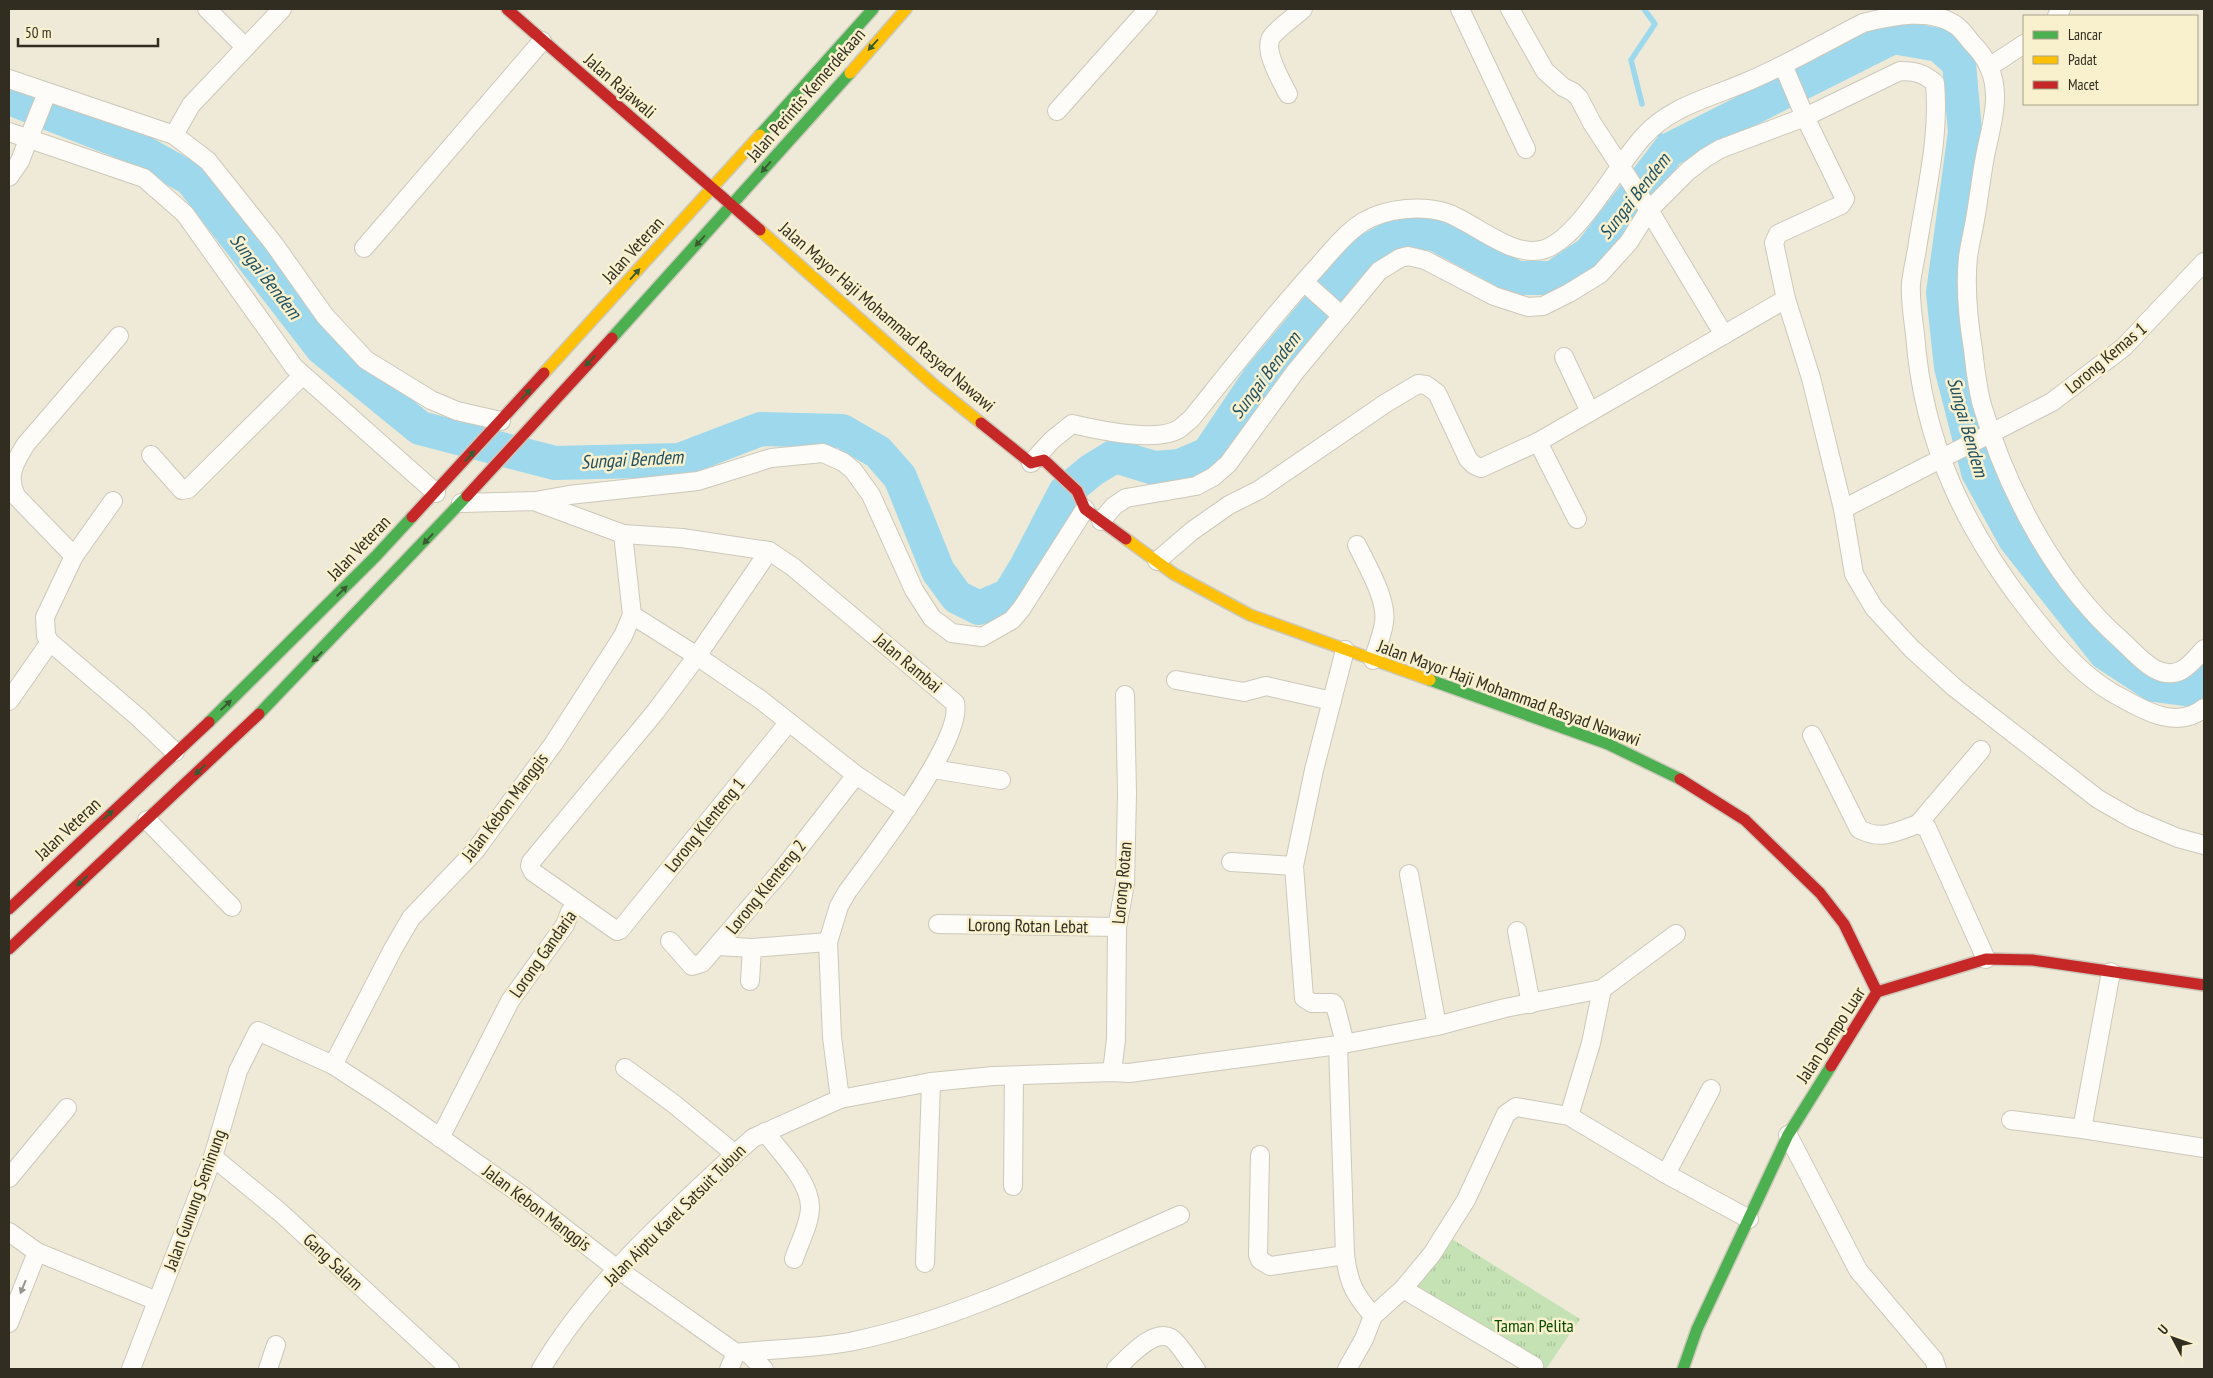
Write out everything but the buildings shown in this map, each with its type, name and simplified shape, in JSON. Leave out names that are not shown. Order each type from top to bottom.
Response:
[{"type":"main road","name":"Jalan Rajawali","points":[[507,9],[712,188]]},
{"type":"main road","name":"Jalan Veteran","points":[[9,909],[275,657],[376,556],[497,426],[873,9]]},
{"type":"main road","name":"Jalan Perintis Kemerdekaan","points":[[733,205],[906,9]]},
{"type":"main road","name":"Jalan Mayor Haji Mohammad Rasyad Nawawi","points":[[712,188],[935,386],[1077,491],[1085,509],[1174,574],[1250,615],[1608,744],[1691,784],[1745,820],[1820,893],[1844,924],[1877,992]]},
{"type":"main road","points":[[9,949],[306,667],[461,503],[733,205]]},
{"type":"main road","name":"Jalan Dempo Luar","points":[[1683,1369],[1697,1329],[1788,1135],[1877,992],[1986,959],[2032,960],[2204,985]]},
{"type":"street","points":[[207,9],[245,47]]},
{"type":"street","points":[[174,135],[191,105],[282,9]]},
{"type":"street","points":[[1057,111],[1148,9]]},
{"type":"street","points":[[1288,94],[1269,52],[1268,44],[1271,37],[1303,9]]},
{"type":"street","points":[[1460,9],[1526,149]]},
{"type":"street","points":[[1510,9],[1545,72],[1563,87],[1576,94],[1724,335]]},
{"type":"street","points":[[1038,461],[1052,440],[1072,424],[1113,433],[1153,435],[1178,430],[1191,419],[1308,285],[1347,235],[1361,223],[1372,217],[1396,210],[1430,209],[1448,214],[1509,246],[1532,252],[1546,249],[1564,239],[1622,170],[1642,138],[1669,116],[1697,101],[1785,69],[1863,23],[1881,18],[1938,16],[1956,26],[1977,48],[1989,67],[1994,88],[1994,118],[1984,160],[1968,257],[1967,285],[1969,326],[1987,435],[2014,492],[2042,543],[2082,600],[2115,635],[2154,668],[2165,674],[2172,674],[2184,669],[2204,649]]},
{"type":"street","points":[[364,248],[542,41]]},
{"type":"street","points":[[1989,67],[2023,45]]},
{"type":"street","points":[[1785,69],[1805,117],[1845,199],[1841,205],[1778,234],[1774,243],[1786,299],[1811,378],[1843,509],[1854,574],[1874,608],[1912,649],[1955,688],[2098,799],[2133,819],[2160,831],[2204,845]]},
{"type":"street","points":[[1101,521],[1114,506],[1126,498],[1196,486],[1213,477],[1228,464],[1339,313],[1378,271],[1400,258],[1408,256],[1425,260],[1494,296],[1528,307],[1543,306],[1600,274],[1629,242],[1645,204],[1720,149],[1805,117],[1900,71],[1916,71],[1935,83],[1937,102],[1933,147],[1911,284],[1918,374],[1972,528],[2012,591],[2059,649],[2098,684],[2150,713],[2177,719],[2190,716],[2204,708]]},
{"type":"street","points":[[9,79],[46,97],[174,135],[208,161],[274,244],[325,316],[366,360],[431,400],[497,426]]},
{"type":"street","points":[[9,177],[14,158],[29,137],[46,97]]},
{"type":"street","points":[[9,132],[29,137],[144,178],[185,214],[294,367],[415,477],[441,487]]},
{"type":"street","name":"Lorong Kemas 1","points":[[1843,509],[1948,457],[2052,402],[2106,362],[2166,304],[2204,262]]},
{"type":"street","points":[[1308,285],[1339,313]]},
{"type":"street","points":[[1157,561],[1192,531],[1229,505],[1259,490],[1353,425],[1418,384],[1426,385],[1436,393],[1468,459],[1474,465],[1481,468],[1538,442],[1786,299]]},
{"type":"street","points":[[74,556],[16,496],[11,486],[12,473],[16,460],[26,444],[119,336]]},
{"type":"street","points":[[1564,357],[1590,412]]},
{"type":"street","points":[[151,455],[182,490],[188,489],[303,375]]},
{"type":"street","points":[[1538,442],[1577,519]]},
{"type":"street","points":[[534,501],[569,495],[698,481],[771,458],[823,453],[843,462],[853,470],[871,496],[914,590],[932,618],[952,633],[982,637],[1012,620],[1022,608],[1085,509]]},
{"type":"street","points":[[113,501],[74,556],[45,617],[46,636],[50,642],[138,717],[175,752]]},
{"type":"street","name":"Jalan Rambai","points":[[461,503],[534,501],[622,534],[682,538],[769,551],[793,567],[955,703],[955,718],[933,768],[908,809],[847,892],[839,906],[828,942],[832,1037],[840,1099]]},
{"type":"street","points":[[622,534],[632,615],[697,656],[760,700],[856,775],[908,809]]},
{"type":"street","points":[[1358,545],[1383,603],[1384,623],[1373,660]]},
{"type":"street","points":[[697,656],[769,551]]},
{"type":"street","name":"Jalan Kebon Manggis","points":[[333,1065],[392,949],[411,918],[474,850],[554,743],[606,665],[623,636],[632,615]]},
{"type":"street","points":[[9,701],[50,642]]},
{"type":"street","points":[[1344,650],[1294,866],[1304,998],[1312,1003],[1333,1003],[1336,1005],[1342,1044],[1345,1255],[1348,1276],[1354,1294],[1373,1316]]},
{"type":"street","name":"Lorong Gandaria","points":[[440,1138],[510,1002],[565,925],[570,912],[578,905],[533,872],[530,866],[531,862],[656,711],[697,656]]},
{"type":"street","points":[[1176,680],[1244,692],[1266,686],[1332,701]]},
{"type":"street","name":"Lorong Rotan","points":[[1112,1072],[1116,1039],[1117,927],[1125,884],[1127,794],[1125,695]]},
{"type":"street","name":"Lorong Klenteng 1","points":[[578,905],[617,931],[622,927],[788,723]]},
{"type":"street","points":[[1812,735],[1859,829],[1871,835],[1885,836],[1918,824],[1980,750]]},
{"type":"street","points":[[933,768],[1001,780]]},
{"type":"street","name":"Lorong Klenteng 2","points":[[670,941],[692,966],[702,963],[718,946],[856,775]]},
{"type":"street","points":[[147,820],[232,907]]},
{"type":"street","points":[[1918,824],[1927,828],[1932,834],[1986,959]]},
{"type":"street","points":[[1231,862],[1294,866]]},
{"type":"street","points":[[1409,874],[1437,1026]]},
{"type":"street","name":"Lorong Rotan Lebat","points":[[938,924],[1117,927]]},
{"type":"street","points":[[1517,930],[1530,1004]]},
{"type":"street","points":[[1569,1116],[1591,1043],[1602,989],[1676,934]]},
{"type":"street","points":[[718,946],[752,948],[828,942]]},
{"type":"street","points":[[750,981],[752,948]]},
{"type":"street","points":[[2082,1129],[2111,972]]},
{"type":"street","name":"Jalan Aiptu Karel Satsuit Tubun","points":[[541,1369],[554,1347],[616,1268],[735,1154],[753,1138],[840,1099],[931,1082],[1014,1076],[1129,1073],[1342,1044],[1437,1026],[1602,989]]},
{"type":"street","name":"Jalan Kebon Manggis","points":[[258,1031],[333,1065],[524,1196],[616,1268],[738,1358],[764,1369]]},
{"type":"street","name":"Jalan Gunung Seminung","points":[[131,1369],[213,1156],[238,1071],[258,1031]]},
{"type":"street","points":[[625,1068],[674,1104],[735,1154]]},
{"type":"street","points":[[1013,1186],[1014,1076]]},
{"type":"street","points":[[925,1263],[931,1082]]},
{"type":"street","points":[[1666,1174],[1710,1089]]},
{"type":"street","points":[[1347,1369],[1364,1339],[1373,1316],[1403,1289],[1432,1254],[1466,1200],[1506,1114],[1516,1107],[1569,1116],[1666,1174],[1749,1219]]},
{"type":"street","points":[[9,1178],[67,1108]]},
{"type":"street","points":[[2011,1120],[2204,1148]]},
{"type":"street","points":[[765,1132],[803,1183],[808,1197],[810,1208],[805,1230],[794,1259]]},
{"type":"street","points":[[1788,1135],[1855,1264],[1934,1360],[1937,1369]]},
{"type":"street","points":[[1260,1155],[1258,1254],[1260,1260],[1270,1266],[1345,1255]]},
{"type":"street","name":"Gang Salam","points":[[213,1156],[281,1213],[450,1369]]},
{"type":"street","points":[[738,1358],[853,1341],[936,1318],[974,1304],[1180,1215]]},
{"type":"street","points":[[9,1232],[37,1252],[157,1301]]},
{"type":"street","points":[[9,1323],[37,1252]]},
{"type":"street","points":[[1403,1289],[1534,1366]]},
{"type":"street","points":[[1116,1369],[1152,1338],[1160,1335],[1172,1338],[1196,1369]]},
{"type":"street","points":[[268,1369],[276,1345]]},
{"type":"green space","name":"Taman Pelita","points":[[1452,1239],[1580,1319],[1546,1369],[1412,1285]]},
{"type":"waterway","points":[[1642,104],[1631,60],[1655,24],[1644,9]]},
{"type":"waterway","name":"Sungai Bendem","points":[[9,98],[132,146],[191,179],[322,348],[420,428],[555,463],[680,460],[761,429],[842,431],[878,452],[900,477],[938,571],[957,597],[979,608],[1009,595],[1026,567],[1065,492],[1092,470],[1115,456],[1154,468],[1180,466],[1208,454],[1259,378],[1363,253],[1397,235],[1433,233],[1517,278],[1553,278],[1590,253],[1669,150],[1893,37],[1939,45],[1959,63],[1965,132],[1943,293],[1951,367],[1978,472],[2015,539],[2105,653],[2154,685],[2192,690],[2204,677]]},
{"type":"waterway","points":[[1660,135],[1669,150]]},
{"type":"traffic: fast","points":[[760,135],[873,9]]},
{"type":"traffic: fast","points":[[612,338],[850,73]]},
{"type":"traffic: fast","points":[[259,714],[467,496]]},
{"type":"traffic: fast","points":[[209,722],[376,556],[412,517]]},
{"type":"traffic: fast","points":[[1430,680],[1608,744],[1680,779]]},
{"type":"traffic: fast","points":[[1683,1369],[1697,1329],[1788,1135],[1831,1066]]},
{"type":"traffic: slow","points":[[850,73],[906,9]]},
{"type":"traffic: slow","points":[[544,373],[760,135]]},
{"type":"traffic: slow","points":[[760,230],[935,386],[981,423]]},
{"type":"traffic: slow","points":[[1126,539],[1174,574],[1250,615],[1430,680]]},
{"type":"traffic: jam","points":[[507,9],[760,230]]},
{"type":"traffic: jam","points":[[467,496],[612,338]]},
{"type":"traffic: jam","points":[[412,517],[544,373]]},
{"type":"traffic: jam","points":[[981,423],[1031,463],[1044,460],[1077,491],[1085,509],[1126,539]]},
{"type":"traffic: jam","points":[[9,949],[259,714]]},
{"type":"traffic: jam","points":[[9,909],[209,722]]},
{"type":"traffic: jam","points":[[1680,779],[1745,820],[1820,893],[1844,924],[1877,992]]},
{"type":"traffic: jam","points":[[1831,1066],[1877,992],[1986,959],[2032,960],[2204,985]]}]
